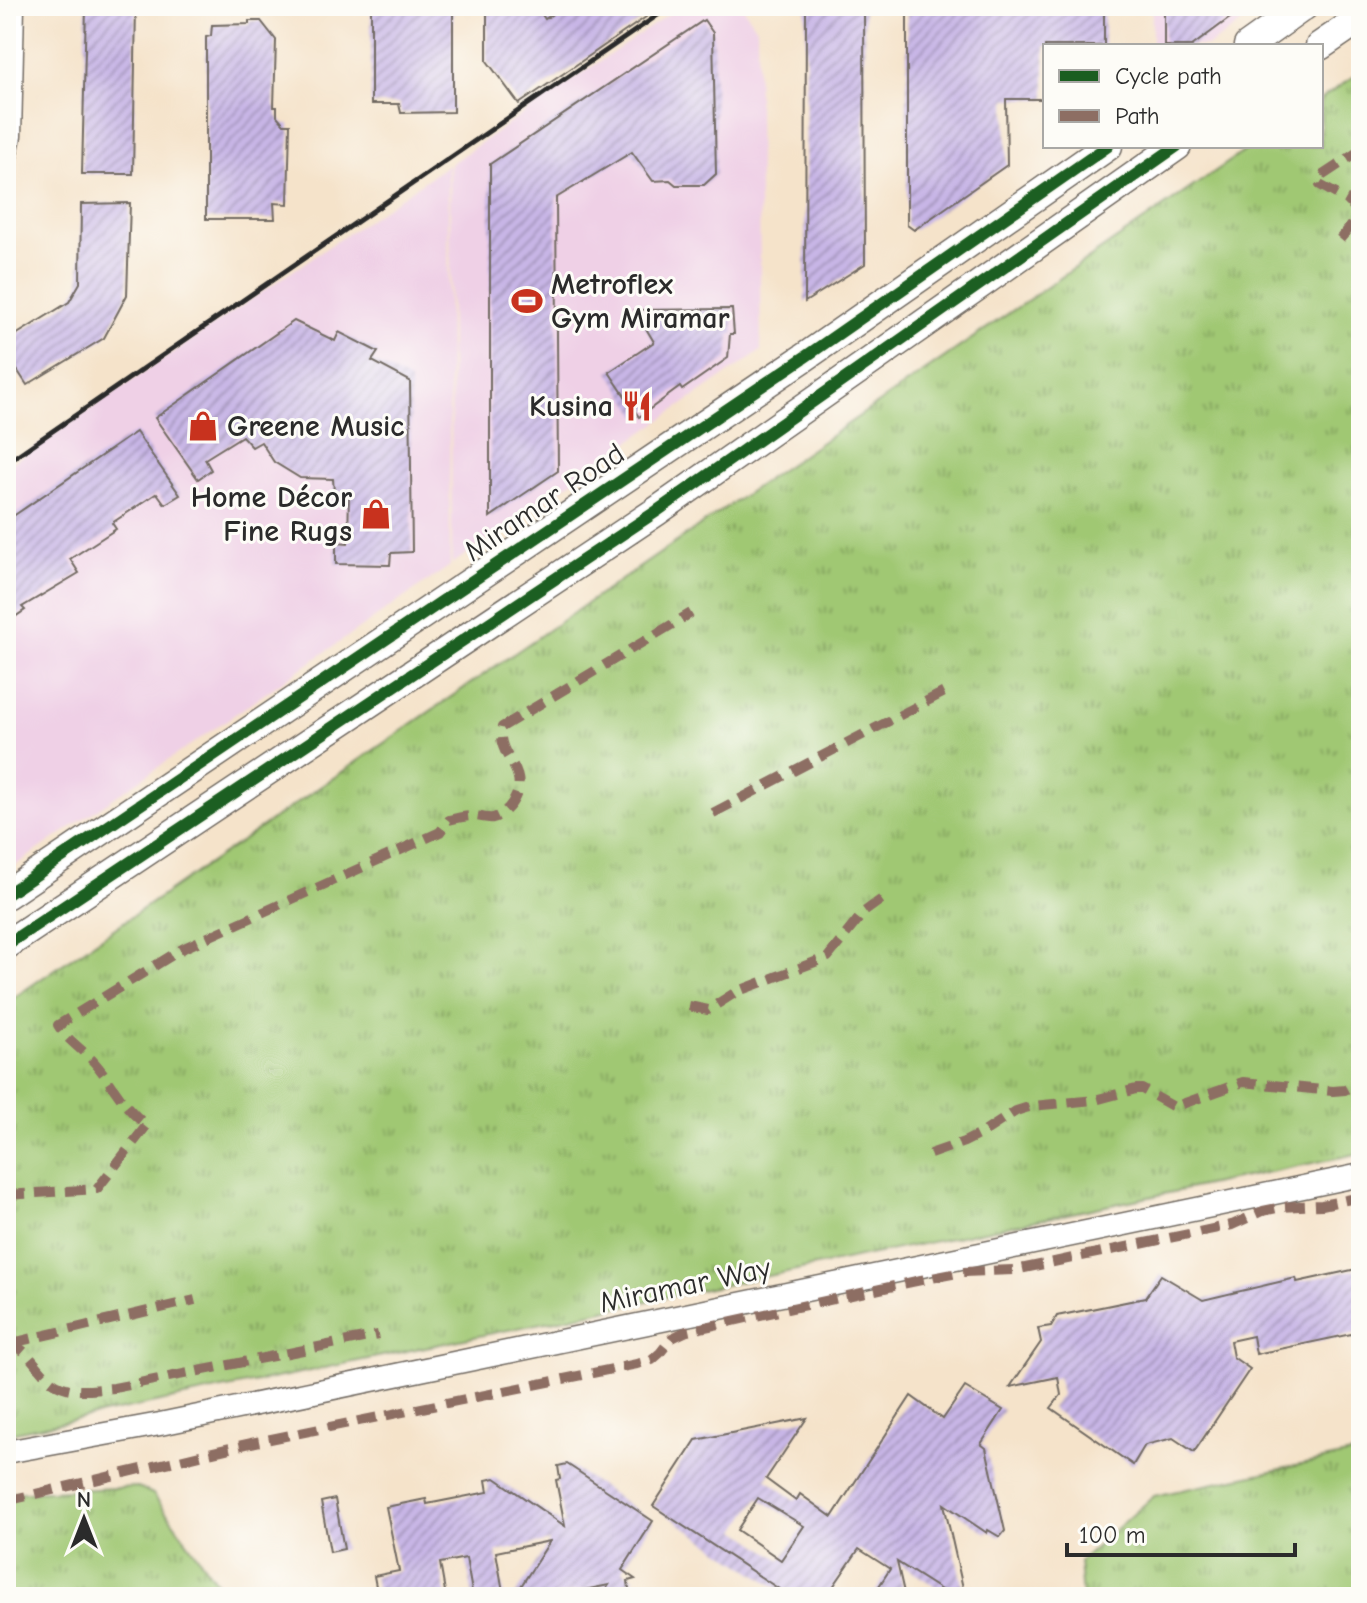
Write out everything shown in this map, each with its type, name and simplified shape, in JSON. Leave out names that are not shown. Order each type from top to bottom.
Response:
[{"type":"main road","points":[[1251,44],[1304,6]]},
{"type":"main road","points":[[1323,44],[1361,18]]},
{"type":"main road","name":"Miramar Road","points":[[6,895],[815,350],[1105,148]]},
{"type":"main road","points":[[6,945],[657,511],[1174,148]]},
{"type":"street","points":[[6,155],[10,136],[13,6]]},
{"type":"street","name":"Miramar Way","points":[[11,1452],[1361,1175]]},
{"type":"shaded area","points":[[681,6],[742,6],[757,28],[761,351],[452,564],[450,164]]},
{"type":"shaded area","points":[[1152,6],[1267,6],[1211,44],[1152,44]]},
{"type":"shaded area","points":[[448,165],[450,566],[6,872],[6,467]]},
{"type":"green space","points":[[1361,72],[1361,1153],[6,1434],[6,1003],[1249,148],[1323,148],[1323,98]]},
{"type":"green space","points":[[1361,1452],[1361,1597],[1082,1597],[1079,1562],[1154,1496]]},
{"type":"green space","points":[[138,1487],[153,1494],[227,1597],[6,1597],[6,1493]]},
{"type":"building","points":[[86,6],[136,6],[133,174],[82,174]]},
{"type":"building","points":[[371,6],[453,6],[453,112],[401,113],[399,104],[371,104]]},
{"type":"building","points":[[487,6],[536,6],[545,19],[564,6],[662,6],[519,104],[487,61]]},
{"type":"building","points":[[806,6],[864,6],[865,264],[805,302]]},
{"type":"building","points":[[907,6],[1104,6],[1104,44],[1043,44],[1043,99],[1006,99],[1007,165],[914,230],[907,225]]},
{"type":"building","points":[[1164,6],[1246,6],[1195,44],[1164,44]]},
{"type":"building","points":[[704,20],[713,33],[716,174],[704,185],[653,181],[632,152],[556,198],[558,471],[490,517],[490,164]]},
{"type":"building","points":[[249,21],[261,21],[276,40],[274,107],[277,107],[277,116],[284,124],[290,124],[288,204],[274,203],[275,219],[206,219],[206,37],[211,36],[212,25],[249,24]]},
{"type":"building","points":[[130,203],[127,295],[104,338],[27,385],[6,353],[6,341],[69,302],[80,283],[81,204]]},
{"type":"building","points":[[732,309],[734,334],[730,334],[728,358],[639,417],[609,372],[654,342],[635,310]]},
{"type":"building","points":[[294,321],[335,341],[339,332],[378,352],[372,361],[410,381],[412,552],[391,553],[390,565],[336,564],[336,542],[348,543],[349,491],[334,492],[333,479],[300,478],[274,462],[261,442],[252,447],[242,436],[205,459],[211,470],[198,479],[155,418]]},
{"type":"building","points":[[136,432],[180,495],[165,504],[157,493],[112,523],[116,529],[70,559],[79,573],[22,607],[25,610],[6,623],[6,521]]},
{"type":"building","points":[[1361,1268],[1361,1332],[1256,1354],[1253,1336],[1230,1341],[1233,1357],[1250,1369],[1194,1452],[1173,1438],[1145,1445],[1133,1465],[1051,1408],[1061,1395],[1058,1377],[1010,1387],[1041,1342],[1038,1328],[1051,1326],[1057,1316],[1145,1298],[1161,1275],[1203,1300],[1296,1278],[1297,1282]]},
{"type":"building","points":[[965,1387],[1003,1410],[981,1444],[986,1448],[1005,1531],[1000,1537],[988,1530],[987,1533],[944,1504],[965,1597],[946,1593],[897,1562],[905,1597],[872,1597],[890,1569],[859,1549],[826,1597],[778,1597],[782,1591],[653,1506],[696,1440],[807,1418],[766,1479],[796,1501],[800,1494],[832,1517],[911,1396],[943,1419]],"holes":[[[758,1498],[804,1526],[781,1560],[737,1530]]]},
{"type":"building","points":[[567,1464],[653,1521],[622,1570],[635,1579],[628,1581],[630,1597],[601,1597],[609,1585],[550,1597],[514,1597],[550,1541],[496,1552],[504,1597],[473,1597],[466,1558],[440,1563],[446,1597],[378,1597],[374,1576],[399,1571],[386,1507],[426,1499],[427,1504],[488,1492],[486,1480],[495,1478],[565,1526],[556,1480],[560,1479],[558,1466]]},
{"type":"building","points":[[335,1499],[344,1549],[330,1552],[321,1502]]},
{"type":"railway","points":[[6,463],[671,6]]},
{"type":"marked path","points":[[1340,239],[1352,225],[1357,210],[1347,200],[1320,185],[1320,177],[1361,150]]},
{"type":"marked path","points":[[6,1195],[97,1189],[147,1125],[132,1112],[94,1062],[58,1025],[184,948],[440,832],[449,820],[471,816],[493,818],[501,814],[512,803],[519,781],[503,747],[502,727],[691,613]]},
{"type":"marked path","points":[[713,813],[952,688]]},
{"type":"marked path","points":[[689,1006],[708,1010],[736,992],[828,957],[864,912],[886,896]]},
{"type":"marked path","points":[[930,1154],[964,1142],[1016,1111],[1032,1106],[1095,1100],[1142,1089],[1174,1107],[1243,1082],[1333,1091],[1345,1090],[1361,1081]]},
{"type":"marked path","points":[[6,1501],[251,1443],[637,1364],[652,1360],[672,1338],[687,1331],[921,1280],[963,1272],[1015,1270],[1232,1225],[1263,1211],[1282,1207],[1322,1205],[1361,1197]]},
{"type":"marked path","points":[[12,1343],[195,1300]]},
{"type":"marked path","points":[[6,1343],[21,1349],[56,1384],[85,1390],[114,1388],[378,1335]]},
{"type":"cycle path","points":[[6,895],[805,357],[1105,148]]},
{"type":"cycle path","points":[[6,945],[657,511],[1174,148]]},
{"type":"place","name":"Metroflex Gym Miramar","points":[[527,301]]},
{"type":"place","name":"Kusina","points":[[637,406]]},
{"type":"place","name":"Greene Music","points":[[203,426]]},
{"type":"place","name":"Home Décor Fine Rugs","points":[[376,514]]}]
